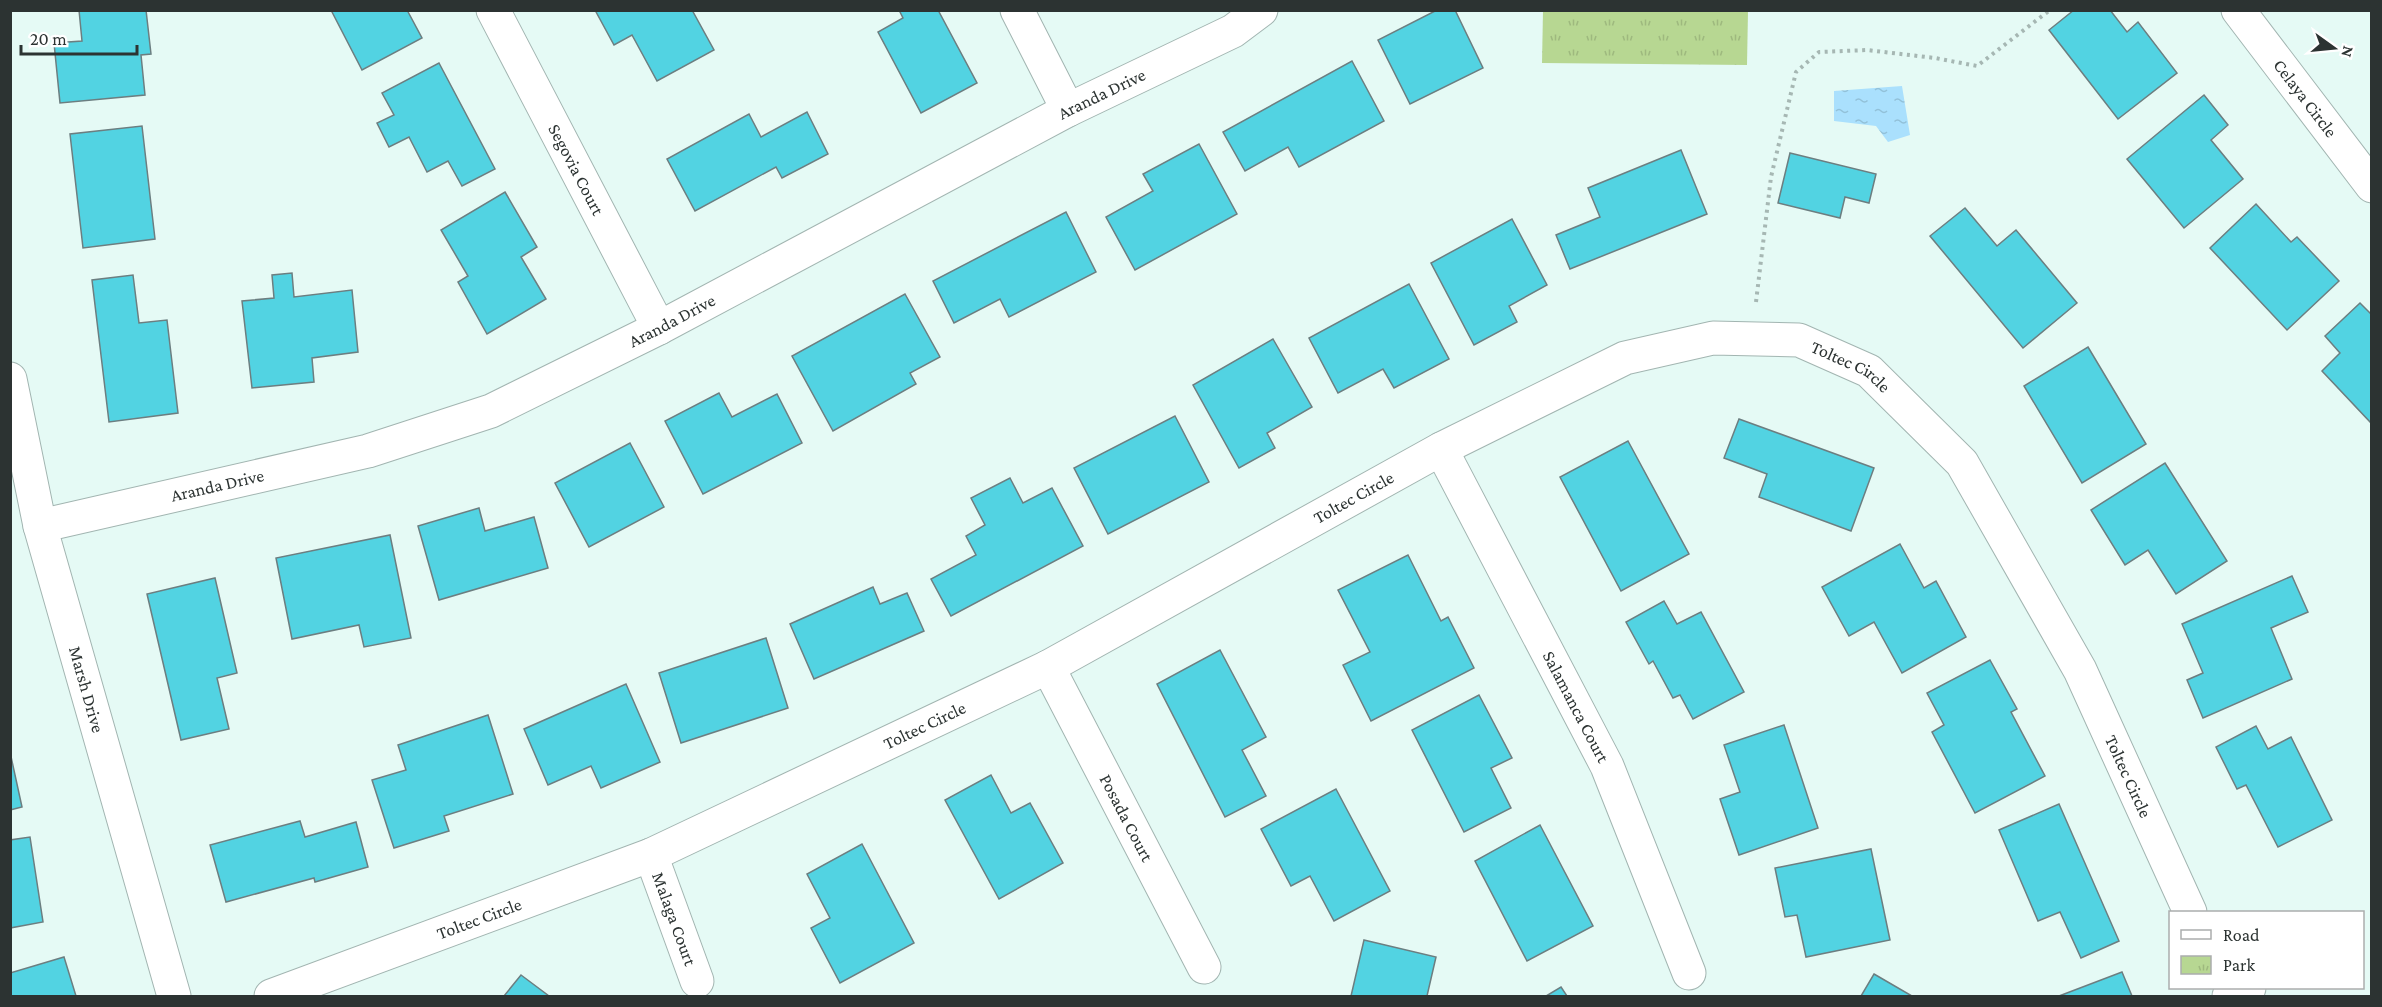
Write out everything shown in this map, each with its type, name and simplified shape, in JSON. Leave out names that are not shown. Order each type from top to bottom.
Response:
[{"type":"street","name":"Segovia Court","points":[[493,10],[659,328]]},
{"type":"street","points":[[1017,10],[1068,110]]},
{"type":"street","name":"Aranda Drive","points":[[40,526],[368,451],[491,411],[659,328],[1068,110],[1233,31],[1261,10]]},
{"type":"street","name":"Celaya Circle","points":[[2238,10],[2372,186]]},
{"type":"street","name":"Toltec Circle","points":[[271,996],[651,855],[1048,667],[1441,449],[1625,358],[1713,338],[1799,340],[1869,371],[1962,463],[2080,670],[2190,911]]},
{"type":"street","name":"Marsh Drive","points":[[10,379],[40,526],[174,996]]},
{"type":"street","name":"Salamanca Court","points":[[1441,449],[1607,766],[1689,973]]},
{"type":"street","name":"Posada Court","points":[[1048,667],[1204,967]]},
{"type":"street","name":"Malaga Court","points":[[651,855],[697,981]]},
{"type":"street","points":[[2228,996],[2244,989]]},
{"type":"path","points":[[1752,339],[1771,177],[1796,72],[1819,52],[1867,50],[1935,58],[1977,66],[2050,10]]},
{"type":"green space","points":[[1543,11],[1748,11],[1747,65],[1542,63]]},
{"type":"water","points":[[1902,86],[1910,135],[1888,142],[1876,126],[1834,121],[1834,91]]},
{"type":"building","points":[[79,10],[146,10],[151,54],[141,55],[145,95],[60,103],[54,43],[82,41]]},
{"type":"building","points":[[331,10],[407,10],[422,38],[362,70]]},
{"type":"building","points":[[595,10],[692,10],[714,50],[657,81],[632,35],[614,45]]},
{"type":"building","points":[[899,10],[938,10],[977,83],[921,113],[878,32],[903,18]]},
{"type":"building","points":[[1437,10],[1455,10],[1483,68],[1410,104],[1378,40]]},
{"type":"building","points":[[2074,10],[2110,10],[2127,32],[2138,22],[2177,73],[2118,119],[2049,30]]},
{"type":"building","points":[[1352,61],[1384,121],[1299,167],[1288,147],[1245,171],[1223,132]]},
{"type":"building","points":[[439,63],[495,169],[462,186],[448,161],[427,172],[409,137],[389,147],[377,123],[394,115],[382,93]]},
{"type":"building","points":[[2204,95],[2228,125],[2211,140],[2243,179],[2184,228],[2127,159]]},
{"type":"building","points":[[807,112],[828,154],[782,178],[776,167],[695,211],[667,159],[749,114],[761,137]]},
{"type":"building","points":[[142,126],[155,239],[83,248],[70,134]]},
{"type":"building","points":[[1199,144],[1237,214],[1135,270],[1106,217],[1153,191],[1143,174]]},
{"type":"building","points":[[1681,150],[1707,214],[1570,269],[1556,235],[1600,217],[1588,188]]},
{"type":"building","points":[[1790,153],[1876,174],[1869,203],[1845,197],[1840,218],[1778,203]]},
{"type":"building","points":[[505,192],[537,247],[521,257],[546,299],[487,334],[458,282],[468,276],[441,230]]},
{"type":"building","points":[[2256,204],[2291,242],[2297,237],[2339,281],[2287,330],[2210,248]]},
{"type":"building","points":[[1965,208],[1997,246],[2016,230],[2077,303],[2023,348],[1930,236]]},
{"type":"building","points":[[1066,212],[1096,272],[1009,317],[1000,299],[954,323],[933,281]]},
{"type":"building","points":[[1512,219],[1547,285],[1509,306],[1517,322],[1474,345],[1431,263]]},
{"type":"building","points":[[292,273],[294,297],[352,290],[358,352],[312,358],[314,382],[252,388],[242,301],[274,298],[272,275]]},
{"type":"building","points":[[133,275],[139,323],[167,320],[178,413],[109,422],[92,280]]},
{"type":"building","points":[[1409,284],[1449,359],[1394,388],[1383,369],[1338,393],[1309,338]]},
{"type":"building","points":[[905,294],[940,357],[910,373],[916,384],[833,431],[792,356]]},
{"type":"building","points":[[2360,303],[2372,315],[2372,424],[2322,371],[2340,353],[2325,336]]},
{"type":"building","points":[[1273,339],[1312,407],[1267,433],[1275,448],[1239,468],[1193,385]]},
{"type":"building","points":[[2088,347],[2146,444],[2082,483],[2024,386]]},
{"type":"building","points":[[719,393],[732,417],[777,394],[802,443],[703,494],[665,421]]},
{"type":"building","points":[[1175,416],[1209,482],[1108,534],[1074,468]]},
{"type":"building","points":[[1739,419],[1874,468],[1851,531],[1759,497],[1767,474],[1724,458]]},
{"type":"building","points":[[1628,441],[1689,554],[1621,591],[1560,477]]},
{"type":"building","points":[[630,443],[664,507],[589,547],[555,483]]},
{"type":"building","points":[[2165,463],[2227,561],[2176,594],[2148,550],[2125,565],[2091,510]]},
{"type":"building","points":[[1010,478],[1023,503],[1052,488],[1083,546],[951,616],[931,579],[976,555],[966,536],[985,525],[971,498]]},
{"type":"building","points":[[479,508],[485,531],[534,517],[548,568],[439,600],[418,526]]},
{"type":"building","points":[[390,535],[411,638],[364,647],[359,625],[292,639],[276,558]]},
{"type":"building","points":[[1900,544],[1924,588],[1936,581],[1966,637],[1902,673],[1874,622],[1849,636],[1822,587]]},
{"type":"building","points":[[1408,555],[1441,621],[1448,617],[1474,668],[1371,721],[1343,665],[1370,652],[1338,590]]},
{"type":"building","points":[[2292,576],[2308,612],[2271,628],[2292,679],[2203,718],[2187,680],[2203,673],[2182,624]]},
{"type":"building","points":[[215,578],[237,673],[217,678],[229,729],[181,740],[147,594]]},
{"type":"building","points":[[873,587],[880,604],[907,593],[924,631],[814,679],[790,624]]},
{"type":"building","points":[[1664,601],[1677,624],[1701,612],[1744,692],[1693,719],[1680,695],[1673,698],[1653,661],[1649,664],[1626,622]]},
{"type":"building","points":[[766,638],[788,708],[681,743],[659,673]]},
{"type":"building","points":[[1220,650],[1266,737],[1242,750],[1266,796],[1225,817],[1157,684]]},
{"type":"building","points":[[1990,660],[2017,709],[2011,712],[2045,776],[1975,813],[1932,732],[1944,725],[1927,693]]},
{"type":"building","points":[[626,684],[660,762],[601,788],[591,766],[548,785],[524,729]]},
{"type":"building","points":[[1479,695],[1512,758],[1491,768],[1511,808],[1464,832],[1412,730]]},
{"type":"building","points":[[488,715],[513,794],[444,816],[449,831],[394,848],[372,780],[406,770],[398,745]]},
{"type":"building","points":[[1784,725],[1818,828],[1739,855],[1720,799],[1740,792],[1724,745]]},
{"type":"building","points":[[2256,726],[2268,749],[2291,737],[2332,820],[2278,847],[2246,785],[2237,789],[2216,747]]},
{"type":"building","points":[[10,752],[22,807],[10,810]]},
{"type":"building","points":[[991,775],[1011,813],[1030,803],[1063,863],[999,899],[945,800]]},
{"type":"building","points":[[1336,789],[1390,891],[1334,921],[1310,876],[1291,886],[1261,829]]},
{"type":"building","points":[[2059,804],[2119,941],[2081,958],[2060,912],[2038,921],[1999,830]]},
{"type":"building","points":[[300,821],[305,837],[356,822],[368,867],[315,882],[314,878],[226,902],[210,845]]},
{"type":"building","points":[[1540,825],[1593,926],[1527,961],[1475,861]]},
{"type":"building","points":[[30,837],[43,922],[10,928],[10,840]]},
{"type":"building","points":[[862,844],[914,943],[840,983],[811,928],[830,918],[807,874]]},
{"type":"building","points":[[1871,849],[1890,940],[1806,957],[1797,915],[1785,917],[1775,868]]},
{"type":"building","points":[[1364,940],[1436,957],[1427,996],[1351,996]]},
{"type":"building","points":[[64,957],[76,996],[10,996],[10,973]]},
{"type":"building","points":[[2122,972],[2132,996],[2059,996]]},
{"type":"building","points":[[1874,974],[1912,996],[1861,996]]},
{"type":"building","points":[[521,975],[549,996],[504,996]]},
{"type":"building","points":[[1561,987],[1567,996],[1546,996]]}]
